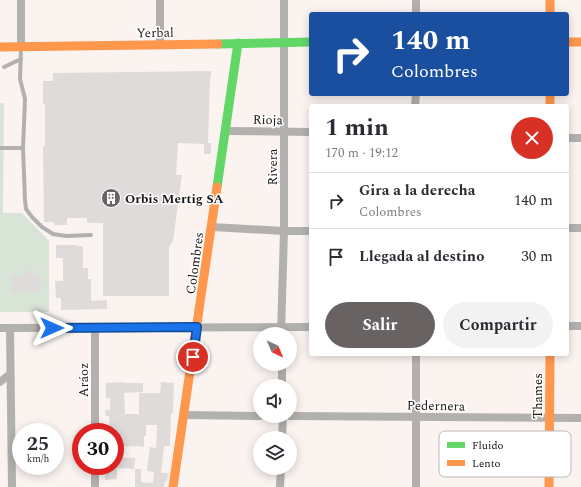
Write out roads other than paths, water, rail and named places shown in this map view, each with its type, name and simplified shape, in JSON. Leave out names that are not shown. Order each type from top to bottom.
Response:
[{"type":"street","points":[[21,0],[21,47]]},
{"type":"street","points":[[160,0],[160,46]]},
{"type":"street","name":"Rivera","points":[[281,327],[284,231],[284,0]]},
{"type":"street","points":[[416,0],[416,12]]},
{"type":"street","points":[[550,0],[550,12]]},
{"type":"street","name":"Yerbal","points":[[0,47],[160,46],[309,42]]},
{"type":"street","points":[[569,42],[581,42]]},
{"type":"street","name":"Colombres","points":[[173,487],[238,44]]},
{"type":"street","name":"Rioja","points":[[225,131],[309,132]]},
{"type":"street","points":[[569,138],[581,138]]},
{"type":"street","points":[[212,227],[309,231]]},
{"type":"street","points":[[569,228],[581,228]]},
{"type":"street","points":[[569,326],[581,326]]},
{"type":"street","points":[[0,328],[197,327],[253,330]]},
{"type":"street","points":[[297,329],[309,327]]},
{"type":"street","points":[[10,328],[12,487]]},
{"type":"street","name":"Aráoz","points":[[95,328],[95,423]]},
{"type":"street","points":[[416,356],[416,487]]},
{"type":"street","name":"Thames","points":[[550,356],[550,431]]},
{"type":"street","points":[[0,382],[10,374]]},
{"type":"street","points":[[184,415],[253,416]]},
{"type":"street","name":"Pedernera","points":[[297,416],[581,418]]},
{"type":"street","points":[[95,475],[95,487]]},
{"type":"street","points":[[280,487],[281,475]]},
{"type":"street","name":"Thames","points":[[549,477],[549,487]]},
{"type":"lane","points":[[21,47],[20,79],[25,99],[23,148],[26,209],[42,227],[53,234],[66,236],[91,235]]},
{"type":"lane","points":[[4,67],[21,60]]},
{"type":"lane","points":[[0,148],[23,148]]},
{"type":"place","name":"Orbis Mertig SA","points":[[111,198]]}]
